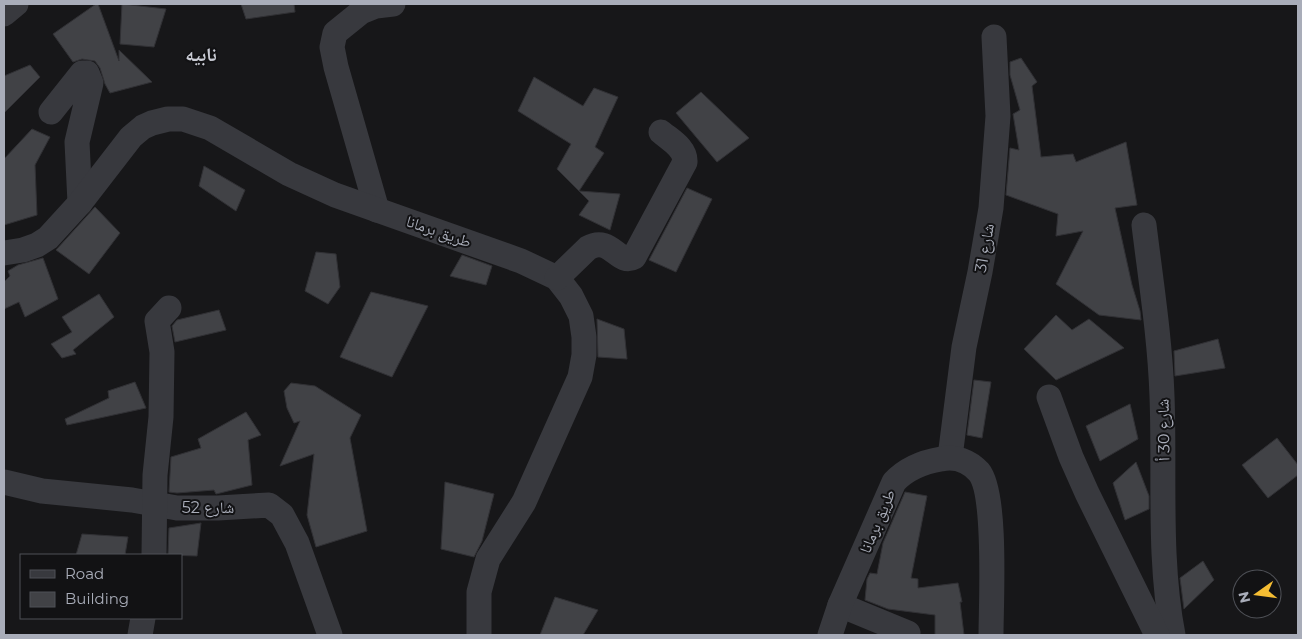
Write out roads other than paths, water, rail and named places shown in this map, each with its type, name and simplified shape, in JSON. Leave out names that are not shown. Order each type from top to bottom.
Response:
[{"type":"street","points":[[4,14],[16,4]]},
{"type":"street","points":[[377,210],[332,47],[336,33],[361,12],[376,6],[393,4]]},
{"type":"street","name":"شارع 31","points":[[950,457],[964,348],[991,208],[998,116],[994,37]]},
{"type":"street","points":[[50,112],[82,73],[87,73],[91,83],[77,142],[80,203]]},
{"type":"street","name":"طريق برمانا","points":[[4,253],[23,250],[37,245],[48,238],[80,203],[113,158],[131,137],[143,127],[168,119],[183,119],[210,128],[298,178],[335,195],[521,261],[557,278],[571,296],[581,316],[584,355],[580,377],[524,502],[488,559],[479,592],[479,635]]},
{"type":"street","points":[[557,278],[594,244],[605,245],[625,258],[630,259],[634,257],[685,162],[683,150],[661,132]]},
{"type":"street","name":"شارع 30 أ","points":[[1144,225],[1162,394],[1166,572],[1169,613],[1173,635]]},
{"type":"street","points":[[154,554],[155,475],[162,417],[162,352],[157,321],[170,308]]},
{"type":"street","points":[[1050,397],[1071,456],[1087,493],[1157,635]]},
{"type":"street","points":[[950,457],[962,460],[979,472],[987,489],[990,528],[991,635]]},
{"type":"street","name":"طريق برمانا","points":[[830,635],[840,605],[894,482],[901,474],[917,465],[950,457]]},
{"type":"street","name":"شارع 52","points":[[4,482],[42,491],[178,508],[269,505],[282,515],[297,543],[330,635]]},
{"type":"street","points":[[840,605],[908,633]]},
{"type":"street","points":[[140,635],[143,619]]},
{"type":"district","name":"نابيه","points":[[201,54]]}]
